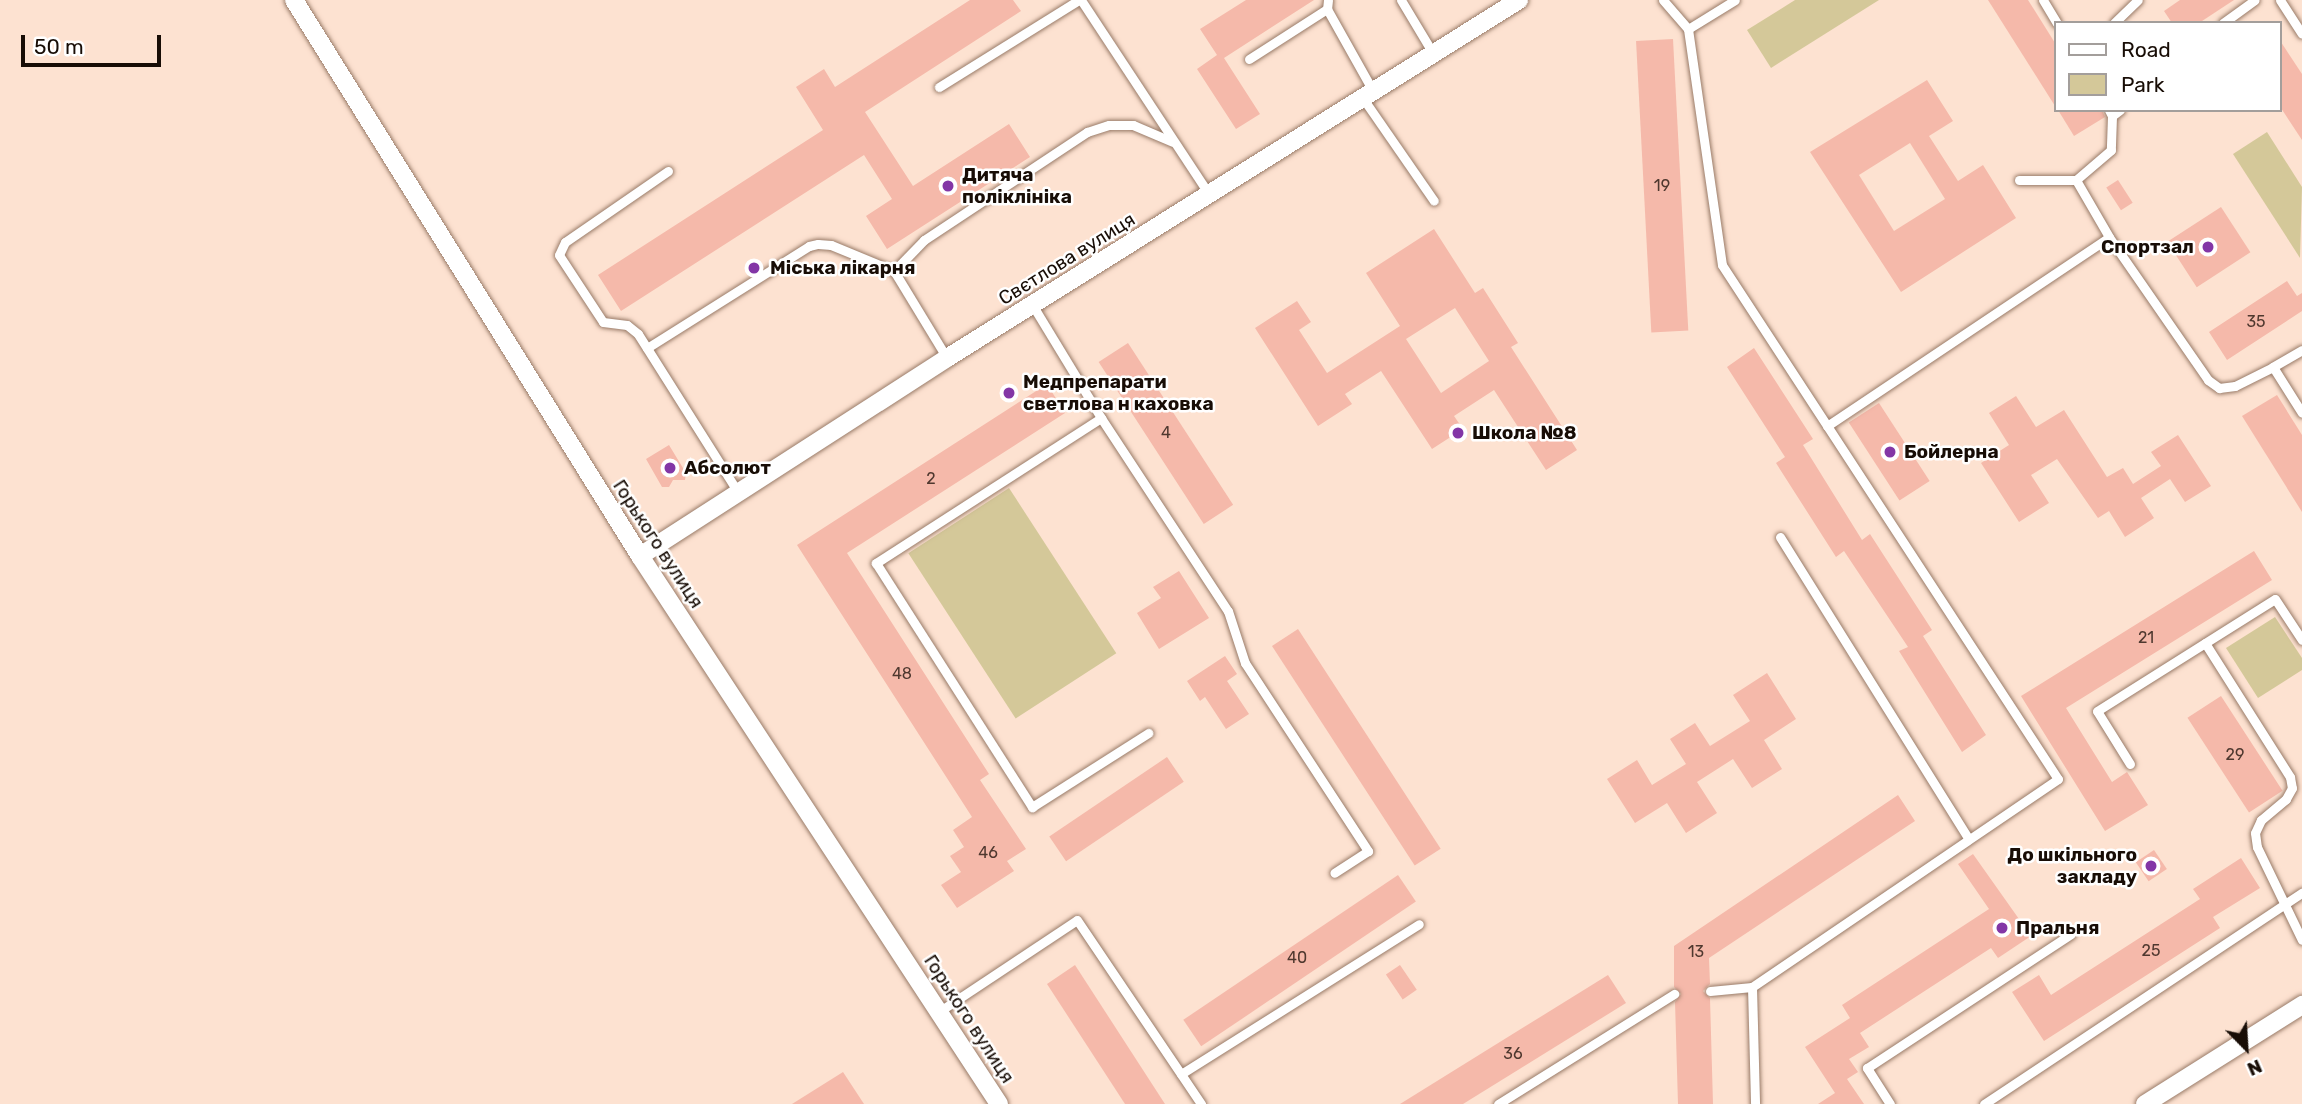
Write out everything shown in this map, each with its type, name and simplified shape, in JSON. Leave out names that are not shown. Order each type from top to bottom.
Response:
[{"type":"street","name":"Горького вулиця","points":[[294,0],[640,556],[999,1104]]},
{"type":"street","name":"Свєтлова вулиця","points":[[640,556],[947,358],[1520,0]]},
{"type":"street","points":[[2154,1102],[2302,1005]]},
{"type":"lane","points":[[939,88],[1080,0],[1209,194]]},
{"type":"lane","points":[[1401,0],[1434,55]]},
{"type":"lane","points":[[1663,0],[1688,29],[1722,265],[2058,779],[1752,988],[1710,991]]},
{"type":"lane","points":[[1688,29],[1735,0]]},
{"type":"lane","points":[[2043,0],[2056,21]]},
{"type":"lane","points":[[2116,21],[2138,0]]},
{"type":"lane","points":[[2226,21],[2255,0]]},
{"type":"lane","points":[[2280,0],[2302,34]]},
{"type":"lane","points":[[1249,59],[1327,5],[1367,94],[1434,201]]},
{"type":"lane","points":[[2019,180],[2076,180],[2111,150],[2114,112]]},
{"type":"lane","points":[[894,271],[924,240],[1087,132],[1109,125],[1133,125],[1173,142]]},
{"type":"lane","points":[[668,171],[565,242],[560,248],[561,261],[603,322],[627,325],[639,334],[738,492]]},
{"type":"lane","points":[[2076,180],[2109,237],[2208,380],[2219,388],[2235,386],[2302,350]]},
{"type":"lane","points":[[1827,426],[2109,237]]},
{"type":"lane","points":[[647,348],[809,246],[831,245],[894,271],[947,358]]},
{"type":"lane","points":[[1033,306],[1101,418],[1228,611],[1245,663],[1368,852],[1334,873]]},
{"type":"lane","points":[[2273,367],[2302,413]]},
{"type":"lane","points":[[1101,418],[876,563],[1032,807],[1148,733]]},
{"type":"lane","points":[[1780,537],[1969,839]]},
{"type":"lane","points":[[2130,764],[2096,711],[2275,599],[2302,640]]},
{"type":"lane","points":[[2205,643],[2290,777],[2292,788],[2286,799],[2261,821],[2255,833],[2257,847],[2302,940]]},
{"type":"lane","points":[[1984,1104],[2302,893]]},
{"type":"lane","points":[[940,1011],[1077,920],[1201,1104]]},
{"type":"lane","points":[[1181,1074],[1419,924]]},
{"type":"lane","points":[[1890,1104],[1867,1068],[2071,934]]},
{"type":"lane","points":[[1752,988],[1755,1104]]},
{"type":"lane","points":[[1499,1104],[1675,994]]},
{"type":"green space","points":[[1795,0],[1879,0],[1771,68],[1747,30]]},
{"type":"green space","points":[[2267,132],[2302,187],[2300,258],[2233,154]]},
{"type":"green space","points":[[1009,488],[1116,653],[1016,719],[908,553]]},
{"type":"green space","points":[[2275,617],[2302,658],[2302,670],[2258,698],[2226,648]]},
{"type":"building","name":"Міська лікарня","points":[[970,0],[1013,0],[1021,11],[865,112],[913,186],[1009,124],[1030,157],[887,249],[866,216],[892,199],[864,155],[621,311],[598,275],[823,130],[796,87],[824,69],[835,87]]},
{"type":"building","points":[[1246,0],[1314,0],[1224,58],[1260,114],[1236,129],[1197,69],[1217,55],[1200,29]]},
{"type":"building","points":[[1988,0],[2028,0],[2054,41],[2054,104]]},
{"type":"building","points":[[2180,0],[2234,0],[2202,21],[2171,21],[2164,11]]},
{"type":"building","points":[[1673,39],[1688,331],[1651,333],[1636,41]]},
{"type":"building","points":[[2281,42],[2302,74],[2302,140],[2281,108]]},
{"type":"building","points":[[1927,80],[1953,121],[1929,136],[1958,181],[1983,165],[2016,218],[1901,292],[1810,152]],"holes":[[[1910,143],[1945,199],[1894,231],[1859,175]]]},
{"type":"building","points":[[2059,112],[2103,112],[2105,117],[2074,136]]},
{"type":"building","points":[[2118,180],[2133,203],[2121,210],[2106,188]]},
{"type":"building","name":"Спортзал","points":[[2221,207],[2250,252],[2197,287],[2167,242]]},
{"type":"building","points":[[1434,229],[1475,293],[1483,288],[1518,343],[1511,347],[1577,450],[1546,470],[1494,390],[1454,416],[1463,429],[1432,449],[1381,371],[1345,394],[1352,404],[1318,426],[1255,328],[1297,301],[1311,322],[1299,330],[1327,373],[1400,326],[1366,273]],"holes":[[[1455,308],[1489,361],[1441,393],[1406,339]]]},
{"type":"building","points":[[2287,281],[2297,296],[2302,293],[2302,311],[2227,360],[2209,332]]},
{"type":"building","points":[[1128,343],[1233,505],[1204,524],[1099,362]]},
{"type":"building","points":[[1754,348],[1813,439],[1803,445],[1862,540],[1870,534],[1932,630],[1923,636],[1986,735],[1962,752],[1899,651],[1908,647],[1844,551],[1836,557],[1776,463],[1785,457],[1727,367]]},
{"type":"building","points":[[1047,384],[1065,413],[847,553],[989,774],[980,780],[1026,849],[1007,861],[1014,871],[957,908],[941,885],[961,872],[950,856],[964,847],[953,830],[972,817],[797,545]]},
{"type":"building","points":[[2277,395],[2302,435],[2302,512],[2242,416]]},
{"type":"building","points":[[2016,396],[2036,427],[2064,410],[2107,477],[2123,468],[2133,484],[2161,466],[2151,452],[2178,435],[2211,486],[2185,502],[2170,479],[2141,498],[2154,518],[2125,537],[2109,511],[2098,518],[2057,459],[2031,475],[2049,503],[2019,522],[1981,463],[2009,445],[1989,413]]},
{"type":"building","name":"Бойлерна","points":[[1879,403],[1930,481],[1899,501],[1849,423]]},
{"type":"building","points":[[669,445],[686,473],[685,480],[673,480],[669,487],[662,487],[646,459]]},
{"type":"building","points":[[2254,551],[2272,580],[2066,708],[2112,782],[2127,772],[2148,805],[2105,831],[2021,696]]},
{"type":"building","points":[[1179,571],[1209,618],[1159,649],[1137,613],[1161,598],[1153,587]]},
{"type":"building","points":[[1298,629],[1441,849],[1415,866],[1272,646]]},
{"type":"building","points":[[1225,656],[1237,674],[1227,681],[1249,714],[1226,729],[1205,697],[1200,701],[1187,681]]},
{"type":"building","points":[[1767,673],[1796,719],[1764,740],[1782,769],[1752,788],[1733,759],[1697,782],[1717,813],[1686,833],[1667,803],[1635,823],[1607,779],[1637,760],[1652,785],[1686,764],[1670,739],[1695,723],[1710,746],[1750,721],[1733,695]]},
{"type":"building","points":[[2221,696],[2283,791],[2249,813],[2187,718]]},
{"type":"building","points":[[1167,757],[1184,782],[1066,861],[1049,836]]},
{"type":"building","points":[[1898,795],[1915,821],[1709,958],[1710,984],[1703,991],[1710,998],[1713,1104],[1678,1104],[1675,1002],[1681,994],[1674,987],[1674,946]]},
{"type":"building","name":"До шкільного закладу","points":[[2154,850],[2167,869],[2149,881],[2136,862]]},
{"type":"building","points":[[1973,854],[2031,936],[1998,958],[1991,948],[1860,1033],[1869,1047],[1849,1059],[1858,1072],[1847,1079],[1864,1104],[1818,1104],[1835,1093],[1805,1047],[1850,1018],[1842,1005],[1989,909],[1958,864]]},
{"type":"building","points":[[2241,858],[2260,888],[2213,917],[2220,928],[2044,1041],[2012,992],[2039,975],[2051,995],[2200,899],[2193,889]]},
{"type":"building","points":[[1398,875],[1416,902],[1201,1046],[1183,1020]]},
{"type":"building","points":[[1075,965],[1165,1104],[1125,1104],[1047,984]]},
{"type":"building","points":[[1400,965],[1417,990],[1403,999],[1386,975]]},
{"type":"building","points":[[1608,975],[1626,1003],[1463,1104],[1400,1104]]},
{"type":"building","points":[[843,1072],[864,1104],[792,1104]]},
{"type":"place","name":"Дитяча поліклініка","points":[[948,186]]},
{"type":"place","name":"Спортзал","points":[[2208,247]]},
{"type":"place","name":"Міська лікарня","points":[[754,268]]},
{"type":"place","name":"Медпрепарати светлова н каховка","points":[[1009,393]]},
{"type":"place","name":"Школа №8","points":[[1458,433]]},
{"type":"place","name":"Бойлерна","points":[[1890,452]]},
{"type":"place","name":"Абсолют","points":[[670,468]]},
{"type":"place","name":"До шкільного закладу","points":[[2151,866]]},
{"type":"place","name":"Пральня","points":[[2002,928]]}]
